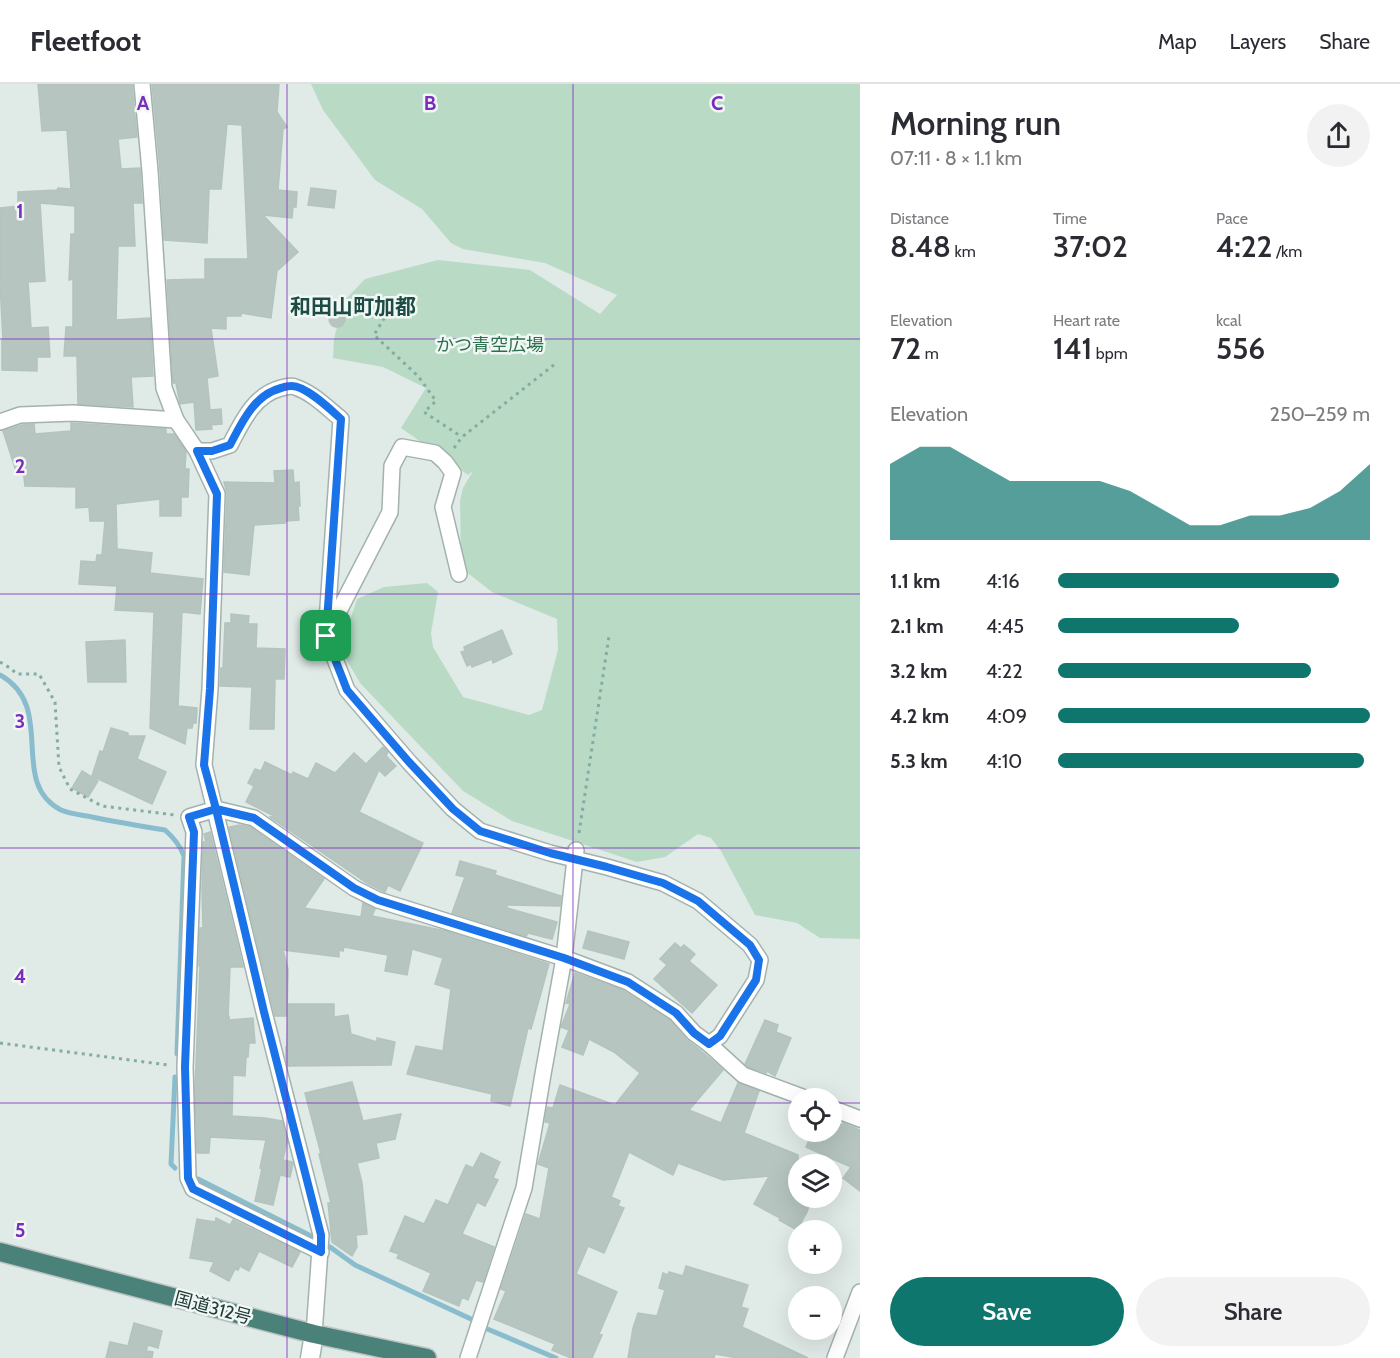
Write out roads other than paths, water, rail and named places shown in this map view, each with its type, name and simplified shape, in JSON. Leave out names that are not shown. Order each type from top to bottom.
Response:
[{"type":"highway","name":"国道312号","points":[[0,1252],[314,1334],[427,1358]]},
{"type":"main road","points":[[310,1358],[314,1334]]},
{"type":"street","points":[[142,84],[164,388],[176,420],[197,451],[217,494],[210,689],[204,765],[321,1235],[314,1334]]},
{"type":"street","points":[[197,451],[212,451],[230,445],[247,413],[256,402],[272,390],[292,385],[311,394],[341,419],[326,636],[347,690],[453,809],[480,831],[550,853],[575,854],[663,883],[698,901],[750,945],[759,960],[756,980],[720,1036],[709,1044]]},
{"type":"street","points":[[0,422],[20,415],[73,413],[176,420]]},
{"type":"street","points":[[326,636],[390,512],[392,466],[402,447],[435,453],[453,472],[443,507],[459,574]]},
{"type":"street","points":[[321,1252],[193,1189],[188,1178],[185,1067],[194,832],[189,817],[216,809],[254,818],[354,888],[378,900],[564,958],[628,982],[676,1013],[694,1033],[743,1075],[788,1092]]},
{"type":"street","points":[[468,1358],[524,1188],[564,958],[575,854]]},
{"type":"street","points":[[842,1112],[860,1119]]},
{"type":"street","points":[[835,1358],[860,1292]]},
{"type":"waterway","points":[[0,675],[17,689],[26,706],[31,724],[33,763],[37,782],[45,797],[61,810],[68,812],[165,830],[176,842],[184,856],[177,1054]]},
{"type":"waterway","points":[[175,1077],[171,1164],[175,1168]]},
{"type":"waterway","points":[[198,1179],[315,1238]]},
{"type":"waterway","points":[[330,1247],[355,1265],[471,1319]]},
{"type":"waterway","points":[[485,1328],[556,1358]]},
{"type":"district","name":"和田山町加都","points":[[353,306]]},
{"type":"park label","name":"かつ青空広場","points":[[490,345]]}]
